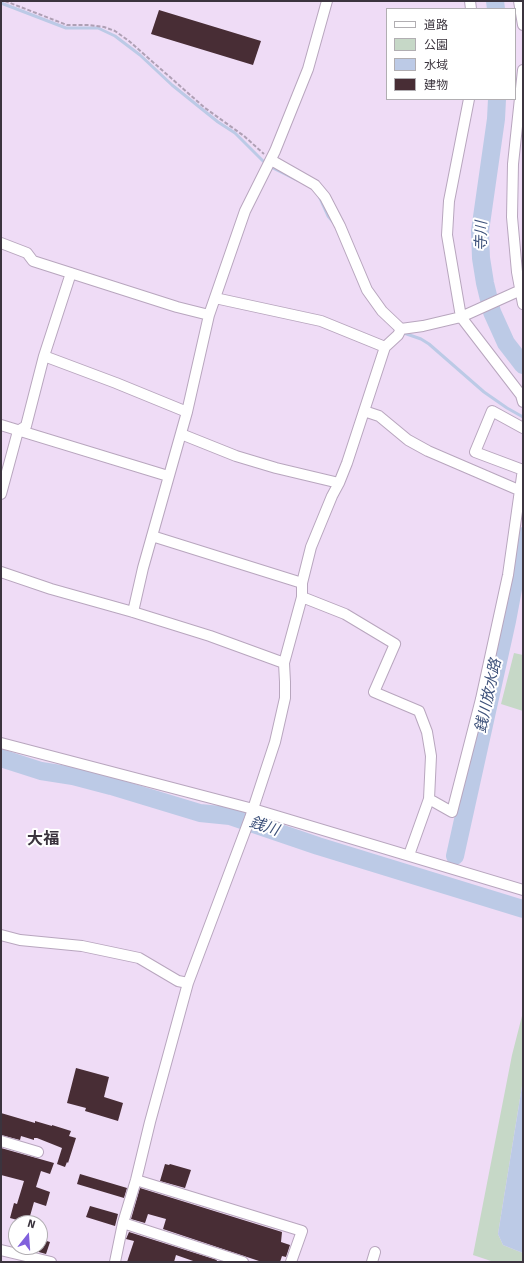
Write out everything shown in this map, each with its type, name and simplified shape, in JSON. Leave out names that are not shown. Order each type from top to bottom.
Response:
[{"type":"street","points":[[133,612],[143,568],[187,412],[209,316],[245,211],[269,162],[308,69],[327,1]]},
{"type":"street","points":[[519,1],[523,25]]},
{"type":"street","points":[[523,70],[513,164],[512,217],[519,291],[523,304]]},
{"type":"street","points":[[469,100],[449,201],[447,235],[464,316],[521,396],[523,402]]},
{"type":"street","points":[[269,162],[315,184],[325,197],[340,226],[367,290],[399,332]]},
{"type":"street","points":[[1,243],[27,253],[33,261],[209,316]]},
{"type":"street","points":[[1,494],[18,431],[26,426],[44,356],[71,273]]},
{"type":"street","points":[[115,1262],[123,1223],[136,1180],[152,1114],[188,983],[250,818],[275,742],[284,698],[284,663],[302,597],[302,583],[311,547],[332,496],[348,463],[385,347],[399,332],[464,316],[519,291]]},
{"type":"street","points":[[216,298],[321,321],[385,347]]},
{"type":"street","points":[[44,356],[187,412]]},
{"type":"street","points":[[364,411],[378,416],[408,440],[428,451],[521,491]]},
{"type":"street","points":[[429,799],[452,812],[481,699],[508,575],[521,491],[523,470],[475,452],[492,411],[523,428]]},
{"type":"street","points":[[1,425],[168,476]]},
{"type":"street","points":[[181,434],[236,456],[276,468],[339,483]]},
{"type":"street","points":[[152,536],[302,583]]},
{"type":"street","points":[[1,572],[50,589],[133,612],[238,646],[284,663]]},
{"type":"street","points":[[302,597],[345,614],[395,644],[374,692],[419,711],[427,732],[431,756],[429,799],[409,855]]},
{"type":"street","points":[[1,743],[250,818],[409,855],[523,890]]},
{"type":"street","points":[[1,935],[20,940],[82,946],[139,958],[178,981],[188,983]]},
{"type":"street","points":[[1,1141],[38,1152]]},
{"type":"street","points":[[136,1180],[302,1231],[291,1262]]},
{"type":"street","points":[[123,1223],[243,1262]]},
{"type":"street","points":[[1,1250],[51,1262]]},
{"type":"street","points":[[372,1262],[375,1252]]},
{"type":"path","points":[[4,1],[67,25],[89,25],[104,27],[115,31],[204,108],[244,136],[269,162]]},
{"type":"green space","points":[[514,653],[523,655],[523,711],[501,704]]},
{"type":"green space","points":[[523,1012],[523,1080],[498,1234],[503,1245],[523,1253],[523,1262],[494,1262],[473,1255],[512,1055]]},
{"type":"water","points":[[523,1080],[523,1253],[503,1245],[498,1234]]},
{"type":"building","points":[[159,10],[261,41],[253,65],[151,34]]},
{"type":"building","points":[[76,1068],[109,1077],[104,1097],[123,1103],[118,1121],[85,1111],[86,1108],[67,1103]]},
{"type":"building","points":[[1,1113],[35,1123],[35,1121],[71,1131],[69,1136],[76,1138],[68,1163],[67,1162],[65,1167],[57,1164],[62,1148],[37,1138],[34,1138],[34,1140],[21,1136],[20,1140],[1,1135]]},
{"type":"building","points":[[1,1148],[54,1163],[50,1174],[41,1171],[36,1187],[50,1192],[46,1206],[34,1202],[30,1215],[11,1215],[14,1203],[17,1204],[24,1181],[1,1175]]},
{"type":"building","points":[[165,1164],[191,1170],[185,1188],[160,1181]]},
{"type":"building","points":[[80,1174],[127,1188],[124,1198],[77,1184]]},
{"type":"building","points":[[140,1188],[282,1232],[281,1242],[290,1245],[286,1257],[282,1256],[280,1262],[262,1262],[163,1229],[166,1219],[148,1214],[145,1223],[131,1219]]},
{"type":"building","points":[[90,1206],[118,1214],[115,1226],[86,1217]]},
{"type":"building","points":[[129,1232],[217,1260],[216,1262],[196,1262],[176,1255],[174,1262],[127,1262],[134,1241],[126,1239]]},
{"type":"waterway","name":"寺川","points":[[495,1],[496,8]]},
{"type":"waterway","points":[[1,3],[66,28],[98,28],[115,36],[140,55],[172,85],[218,122],[235,133],[263,161],[273,168],[297,180]]},
{"type":"waterway","name":"寺川","points":[[497,100],[496,119],[480,231],[481,258],[492,312],[506,343],[523,365]]},
{"type":"waterway","points":[[318,194],[328,216],[333,222]]},
{"type":"waterway","points":[[401,332],[421,339],[429,344],[484,392],[523,417]]},
{"type":"waterway","name":"銭川放水路","points":[[455,856],[507,621],[523,536]]},
{"type":"waterway","name":"銭川","points":[[1,758],[41,771],[73,776],[111,786],[200,813],[230,816],[318,846],[523,909]]},
{"type":"district","name":"大福","points":[[43,840]]}]
